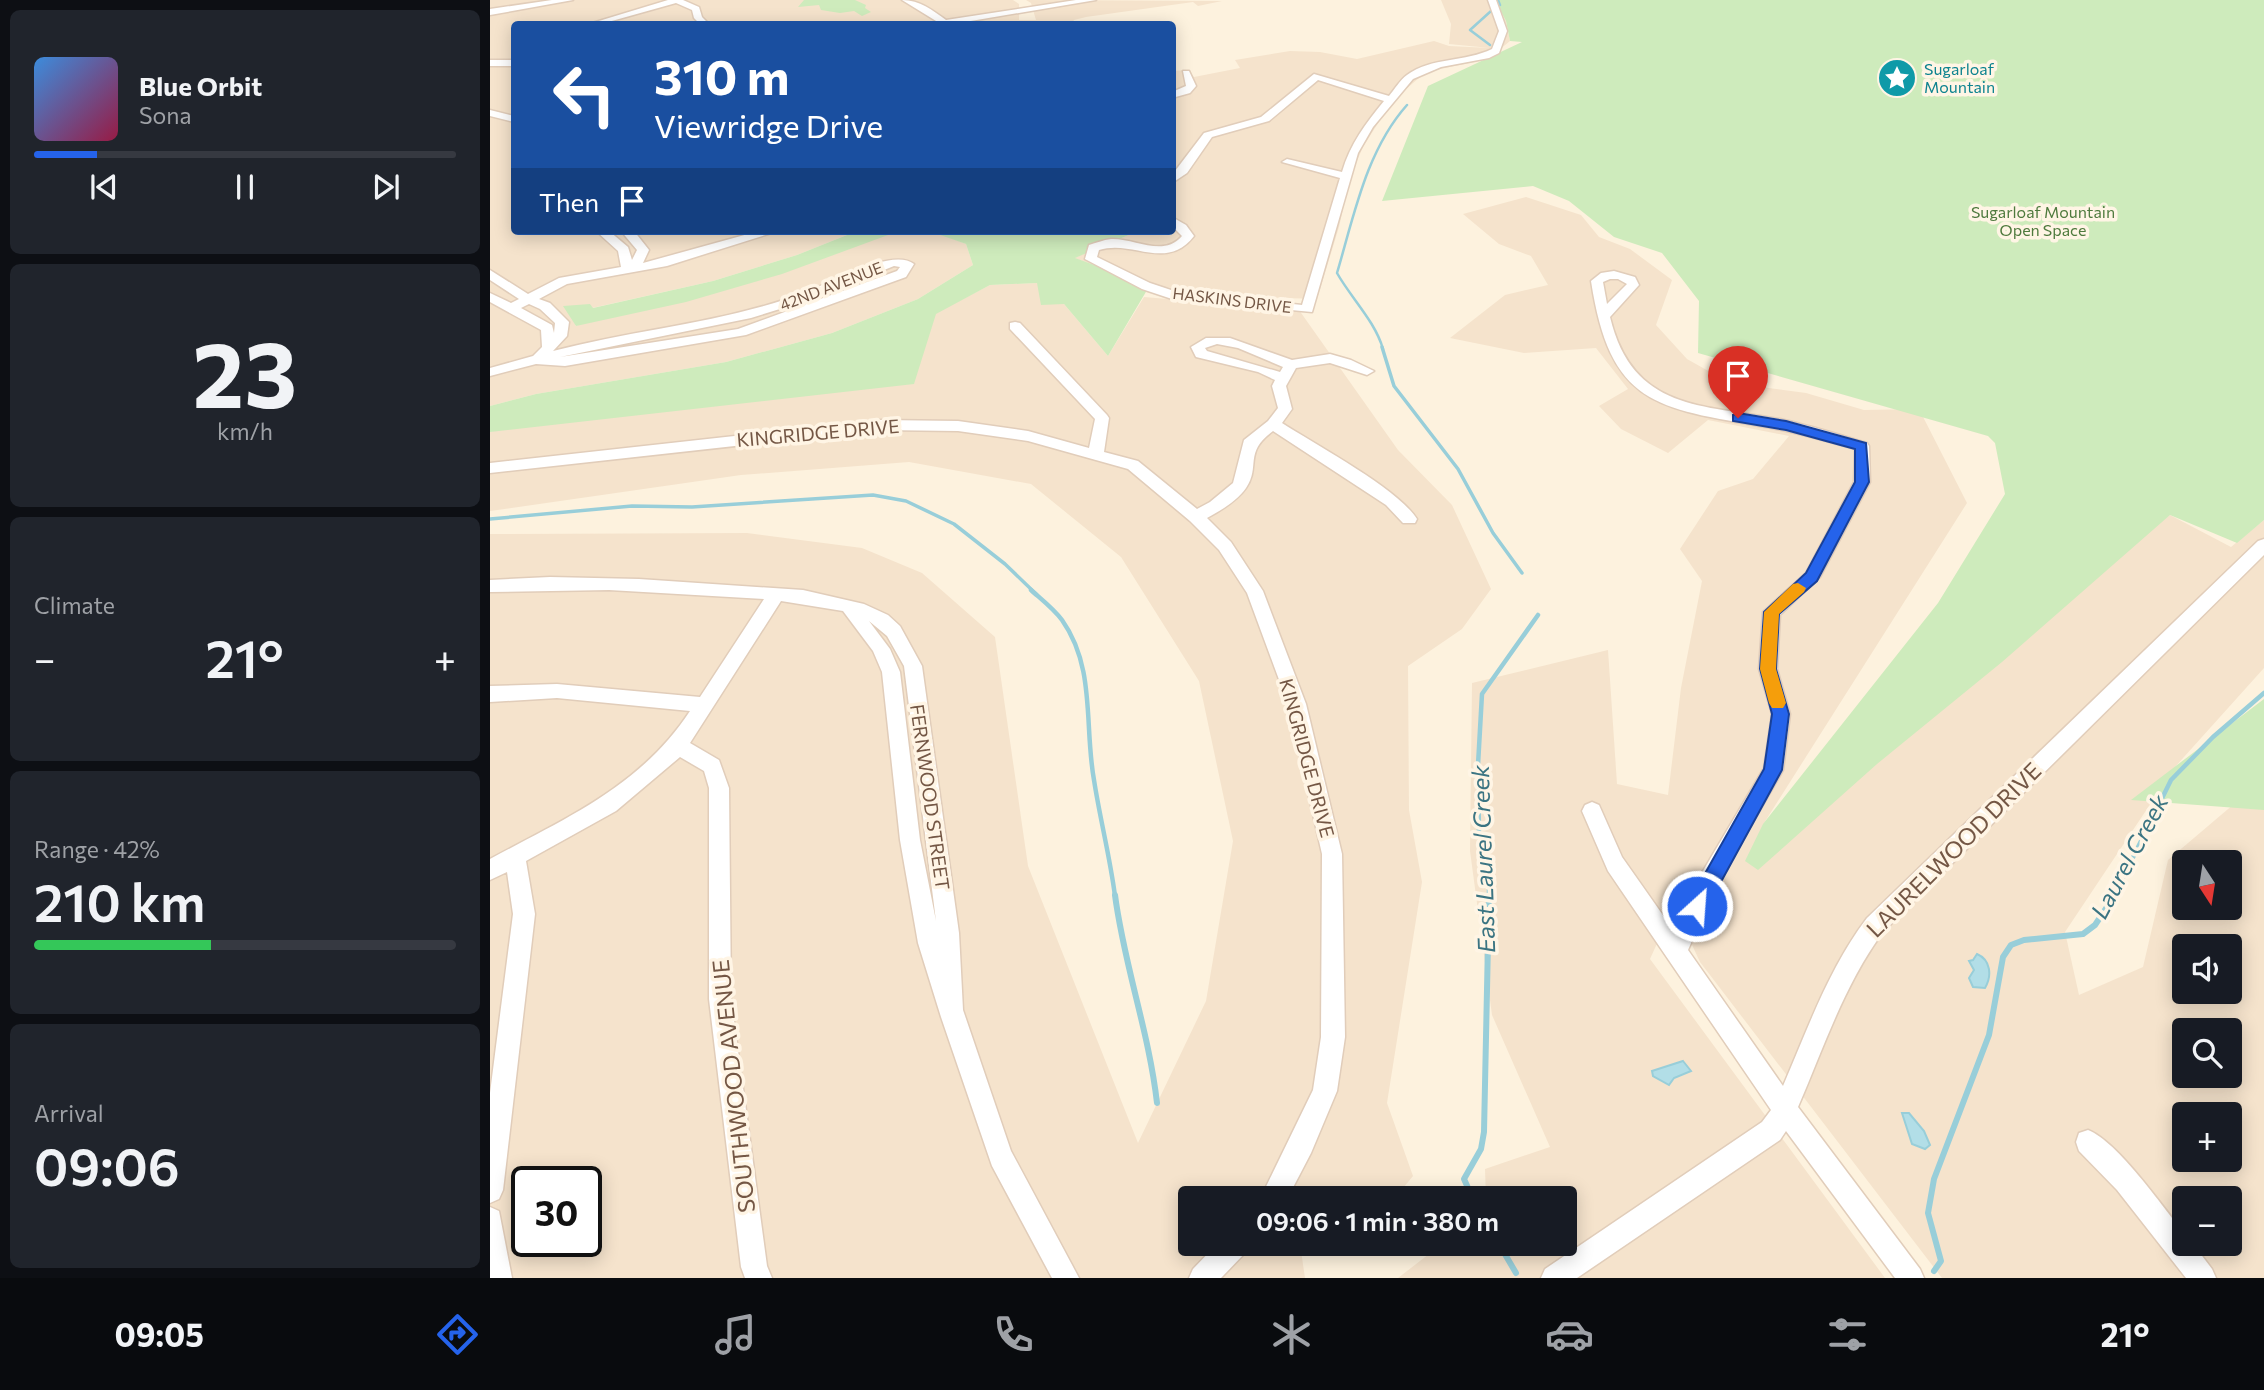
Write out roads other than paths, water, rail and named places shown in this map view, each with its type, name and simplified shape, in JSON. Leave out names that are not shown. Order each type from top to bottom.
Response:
[{"type":"street","points":[[490,12],[569,0]]},
{"type":"street","points":[[603,21],[676,0],[695,9],[702,21]]},
{"type":"street","points":[[906,0],[941,21]]},
{"type":"street","points":[[1022,0],[1031,14]]},
{"type":"street","points":[[972,21],[1031,14],[1091,0]]},
{"type":"street","points":[[1287,162],[1347,176],[1353,153],[1390,100],[1415,75],[1439,65],[1478,59],[1496,51],[1503,31],[1492,0]]},
{"type":"street","points":[[490,63],[511,63]]},
{"type":"street","points":[[1176,94],[1187,91],[1191,86],[1186,73]]},
{"type":"street","points":[[1176,178],[1181,175],[1202,140],[1208,135],[1265,119],[1317,76],[1390,100]]},
{"type":"street","points":[[490,113],[511,118]]},
{"type":"street","name":"HASKINS DRIVE","points":[[1176,223],[1188,236],[1182,246],[1168,251],[1112,242],[1093,248],[1091,259],[1146,286],[1172,295],[1307,309],[1347,176]]},
{"type":"street","points":[[606,235],[624,250],[628,269]]},
{"type":"street","points":[[628,269],[639,261],[644,252],[643,246],[631,235]]},
{"type":"street","points":[[512,308],[563,281],[663,263],[758,235]]},
{"type":"street","name":"42ND AVENUE","points":[[490,372],[568,351],[746,315],[808,296],[883,265],[893,262],[908,264],[902,274],[741,332],[565,362],[537,360]]},
{"type":"street","points":[[490,274],[517,295],[545,306],[562,322],[560,336],[537,360]]},
{"type":"street","points":[[490,297],[547,328],[548,346]]},
{"type":"street","points":[[1603,316],[1613,347],[1627,371],[1669,403],[1690,410],[1786,425],[1862,446],[1862,482],[1812,577],[1772,612],[1768,669],[1781,714],[1773,770],[1707,884],[1676,952]]},
{"type":"street","points":[[1015,326],[1102,418],[1096,453]]},
{"type":"street","points":[[1283,379],[1256,366],[1211,358],[1201,354],[1198,347],[1203,342],[1215,339],[1228,341],[1291,365],[1313,358],[1334,357],[1367,371]]},
{"type":"street","points":[[1196,517],[1216,506],[1240,485],[1251,440],[1273,424],[1285,409],[1279,386],[1291,365]]},
{"type":"street","points":[[1273,424],[1381,494],[1409,519]]},
{"type":"street","name":"KINGRIDGE DRIVE","points":[[490,468],[881,425],[958,426],[1028,436],[1133,465],[1196,517],[1225,546],[1255,591],[1297,704],[1332,855],[1332,1037],[1325,1091],[1280,1186]]},
{"type":"street","name":"LAURELWOOD DRIVE","points":[[1554,1278],[1771,1130],[1786,1111],[1805,1061],[1863,939],[2264,544]]},
{"type":"street","name":"FERNWOOD STREET","points":[[490,586],[568,582],[629,583],[817,598],[850,608],[880,647],[891,672],[909,840],[929,943],[952,1017],[1001,1157],[1066,1278]]},
{"type":"street","points":[[490,870],[609,805],[644,778],[678,746],[776,594]]},
{"type":"street","points":[[490,694],[557,691],[705,705]]},
{"type":"street","name":"SOUTHWOOD AVENUE","points":[[678,746],[712,766],[719,788],[720,999],[754,1267],[759,1278]]},
{"type":"street","points":[[1592,811],[1615,864],[1786,1111],[1912,1278]]},
{"type":"street","points":[[490,1190],[524,915],[515,857]]},
{"type":"street","points":[[2088,1142],[2126,1181],[2203,1278]]},
{"type":"street","points":[[490,1220],[499,1278]]},
{"type":"street","points":[[1202,1278],[1224,1256]]},
{"type":"water","points":[[1977,954],[1988,964],[1989,978],[1985,988],[1973,987],[1969,978],[1974,970],[1969,961]]},
{"type":"water","points":[[1683,1061],[1691,1071],[1674,1078],[1669,1085],[1653,1076],[1652,1071]]},
{"type":"water","points":[[1902,1113],[1909,1113],[1924,1131],[1930,1145],[1925,1149],[1912,1144]]},
{"type":"waterway","name":"East Laurel Creek","points":[[1498,0],[1500,5]]},
{"type":"waterway","name":"East Laurel Creek","points":[[1490,45],[1470,30],[1491,11]]},
{"type":"waterway","name":"East Laurel Creek","points":[[1383,349],[1369,319],[1337,273],[1371,163],[1393,123],[1407,105]]},
{"type":"waterway","name":"East Laurel Creek","points":[[1382,347],[1394,386],[1458,469],[1493,533],[1522,573]]},
{"type":"waterway","points":[[490,519],[632,506],[692,507],[873,495],[906,501],[954,524],[1005,564],[1033,591]]},
{"type":"waterway","points":[[1031,590],[1062,620],[1073,638],[1080,658],[1087,698],[1091,760],[1115,896]]},
{"type":"waterway","name":"East Laurel Creek","points":[[1489,895],[1489,882],[1479,835],[1478,765],[1482,694],[1538,615]]},
{"type":"waterway","name":"Laurel Creek","points":[[2114,896],[2171,780],[2213,737],[2264,693]]},
{"type":"waterway","points":[[1115,895],[1157,1103]]},
{"type":"waterway","name":"East Laurel Creek","points":[[1467,1186],[1464,1179],[1481,1149],[1484,1132],[1489,895]]},
{"type":"waterway","name":"Laurel Creek","points":[[1934,1271],[1941,1261],[1928,1213],[1934,1179],[1989,1035],[2003,957],[2011,945],[2024,940],[2083,934],[2095,925],[2115,895]]},
{"type":"waterway","name":"East Laurel Creek","points":[[1506,1256],[1516,1273]]},
{"type":"place","name":"Sugarloaf Mountain","points":[[1897,78]]},
{"type":"park label","name":"Sugarloaf Mountain Open Space","points":[[2043,221]]}]
